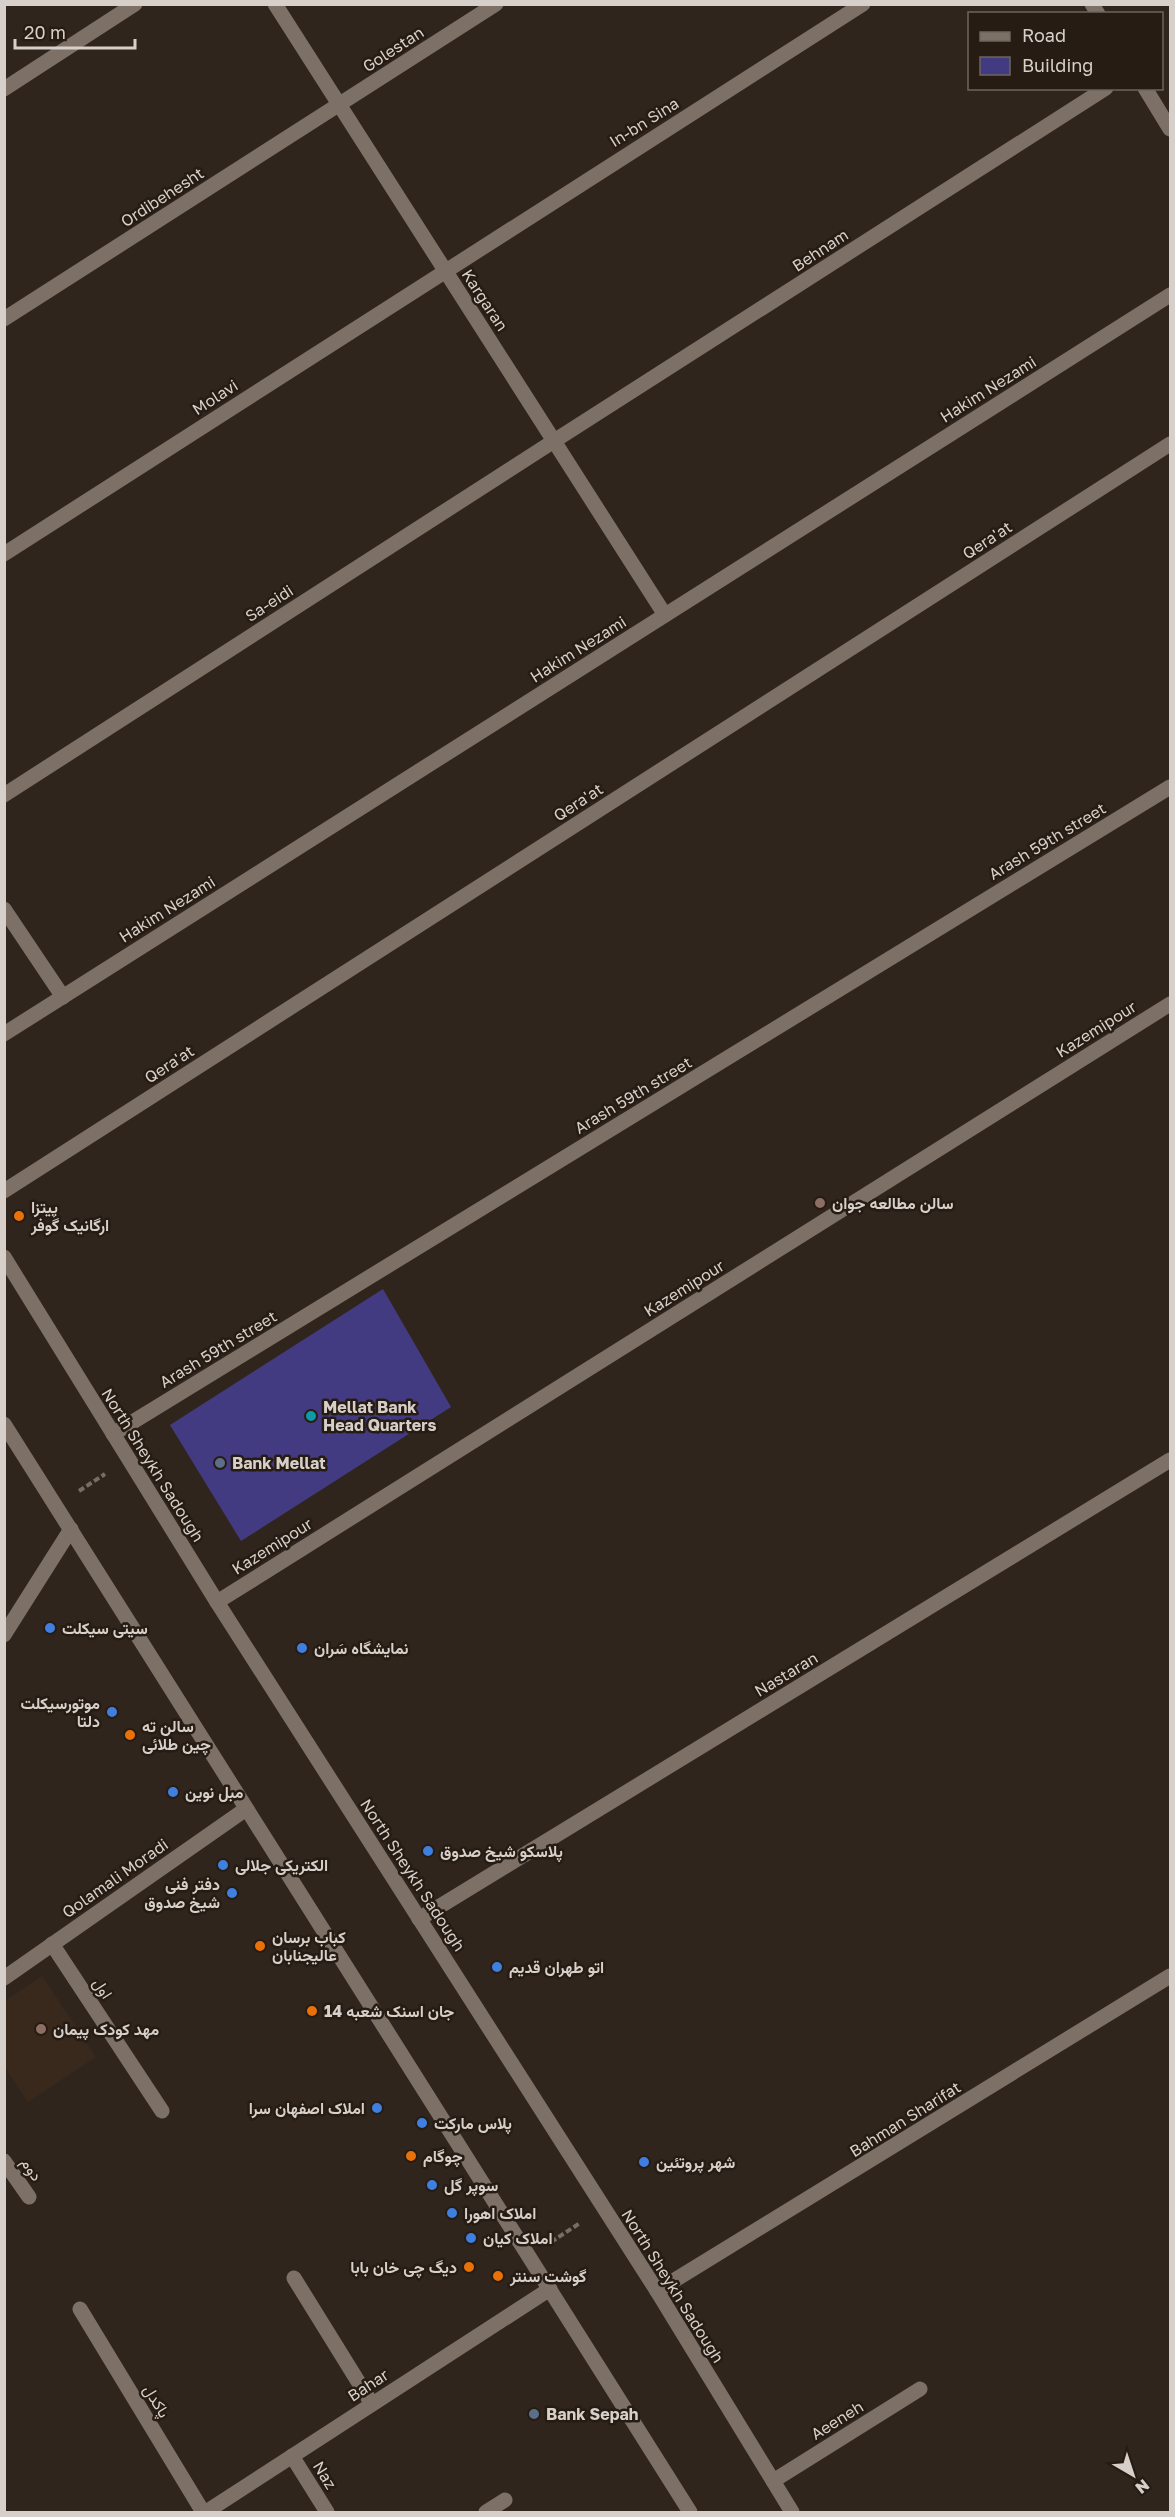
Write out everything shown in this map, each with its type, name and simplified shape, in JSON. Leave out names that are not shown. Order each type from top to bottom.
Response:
[{"type":"street","points":[[4,88],[135,4]]},
{"type":"street","name":"Kargaran","points":[[275,4],[665,615]]},
{"type":"street","name":"Golestan","points":[[339,105],[496,4]]},
{"type":"street","name":"In-bn Sina","points":[[445,271],[863,4]]},
{"type":"street","name":"Behnam","points":[[554,441],[1103,90]]},
{"type":"street","points":[[1146,90],[1170,129]]},
{"type":"street","name":"Ordibehesht","points":[[4,319],[339,105]]},
{"type":"street","name":"Molavi","points":[[4,554],[445,271]]},
{"type":"street","name":"Hakim Nezami","points":[[4,1034],[1170,295]]},
{"type":"street","name":"Sa-eidi","points":[[4,795],[554,441]]},
{"type":"street","name":"Qera'at","points":[[4,1191],[1170,444]]},
{"type":"street","name":"Arash 59th street","points":[[114,1434],[1170,787]]},
{"type":"street","points":[[4,909],[63,997]]},
{"type":"street","name":"Kazemipour","points":[[217,1602],[1170,1004]]},
{"type":"street","name":"North Sheykh Sadough","points":[[4,1257],[217,1602],[657,2291],[792,2512]]},
{"type":"street","points":[[4,1424],[690,2512]]},
{"type":"street","name":"Nastaran","points":[[419,1919],[1170,1460]]},
{"type":"street","points":[[4,1635],[71,1529]]},
{"type":"street","name":"Qolamali Moradi","points":[[4,1978],[246,1809]]},
{"type":"street","name":"اول","points":[[52,1944],[162,2111]]},
{"type":"street","name":"Bahman Sharifat","points":[[657,2291],[1170,1976]]},
{"type":"street","name":"دوم","points":[[4,2161],[29,2197]]},
{"type":"street","points":[[294,2278],[372,2404]]},
{"type":"street","name":"Bahar","points":[[204,2512],[550,2289]]},
{"type":"street","name":"پاکدل","points":[[80,2309],[204,2512]]},
{"type":"street","name":"Aeeneh","points":[[773,2481],[920,2389]]},
{"type":"street","name":"Naz","points":[[292,2456],[327,2512]]},
{"type":"street","points":[[486,2512],[505,2499]]},
{"type":"path","points":[[56,1506],[129,1459]]},
{"type":"path","points":[[528,2256],[603,2208]]},
{"type":"shaded area","name":"مهد کودک پیمان","points":[[42,1976],[96,2057],[28,2102],[5,2067],[5,2001]]},
{"type":"building","name":"Mellat Bank Head Quarters","points":[[383,1289],[451,1407],[241,1541],[170,1425]]},
{"type":"place","name":"سالن مطالعه جوان","points":[[820,1203]]},
{"type":"place","name":"پیتزا ارگانیک گوفر","points":[[19,1216]]},
{"type":"place","name":"Mellat Bank Head Quarters","points":[[311,1416]]},
{"type":"place","name":"Bank Mellat","points":[[220,1463]]},
{"type":"place","name":"سیتی سیکلت","points":[[50,1628]]},
{"type":"place","name":"نمایشگاه سَران","points":[[302,1648]]},
{"type":"place","name":"موتورسیکلت دلتا","points":[[112,1712]]},
{"type":"place","name":"سالن ته چین طلائی","points":[[130,1735]]},
{"type":"place","name":"مبل نوین","points":[[173,1792]]},
{"type":"place","name":"پلاسکو شیخ صدوق","points":[[428,1851]]},
{"type":"place","name":"الکتریکی جلالی","points":[[223,1865]]},
{"type":"place","name":"دفتر فنی شیخ صدوق","points":[[232,1893]]},
{"type":"place","name":"کباب برسان عالیجنابان","points":[[260,1946]]},
{"type":"place","name":"اتو طهران قدیم","points":[[497,1967]]},
{"type":"place","name":"جان اسنک شعبه 14","points":[[312,2011]]},
{"type":"place","name":"مهد کودک پیمان","points":[[41,2029]]},
{"type":"place","name":"املاک اصفهان سرا","points":[[377,2108]]},
{"type":"place","name":"پلاس مارکت","points":[[422,2123]]},
{"type":"place","name":"چوگام","points":[[411,2156]]},
{"type":"place","name":"شهر پروتئین","points":[[644,2162]]},
{"type":"place","name":"سوپر گل","points":[[432,2185]]},
{"type":"place","name":"املاک اهورا","points":[[452,2213]]},
{"type":"place","name":"املاک کیان","points":[[471,2238]]},
{"type":"place","name":"دیگ چی خان بابا","points":[[469,2267]]},
{"type":"place","name":"گوشت سنتر","points":[[498,2276]]},
{"type":"place","name":"Bank Sepah","points":[[534,2414]]}]
